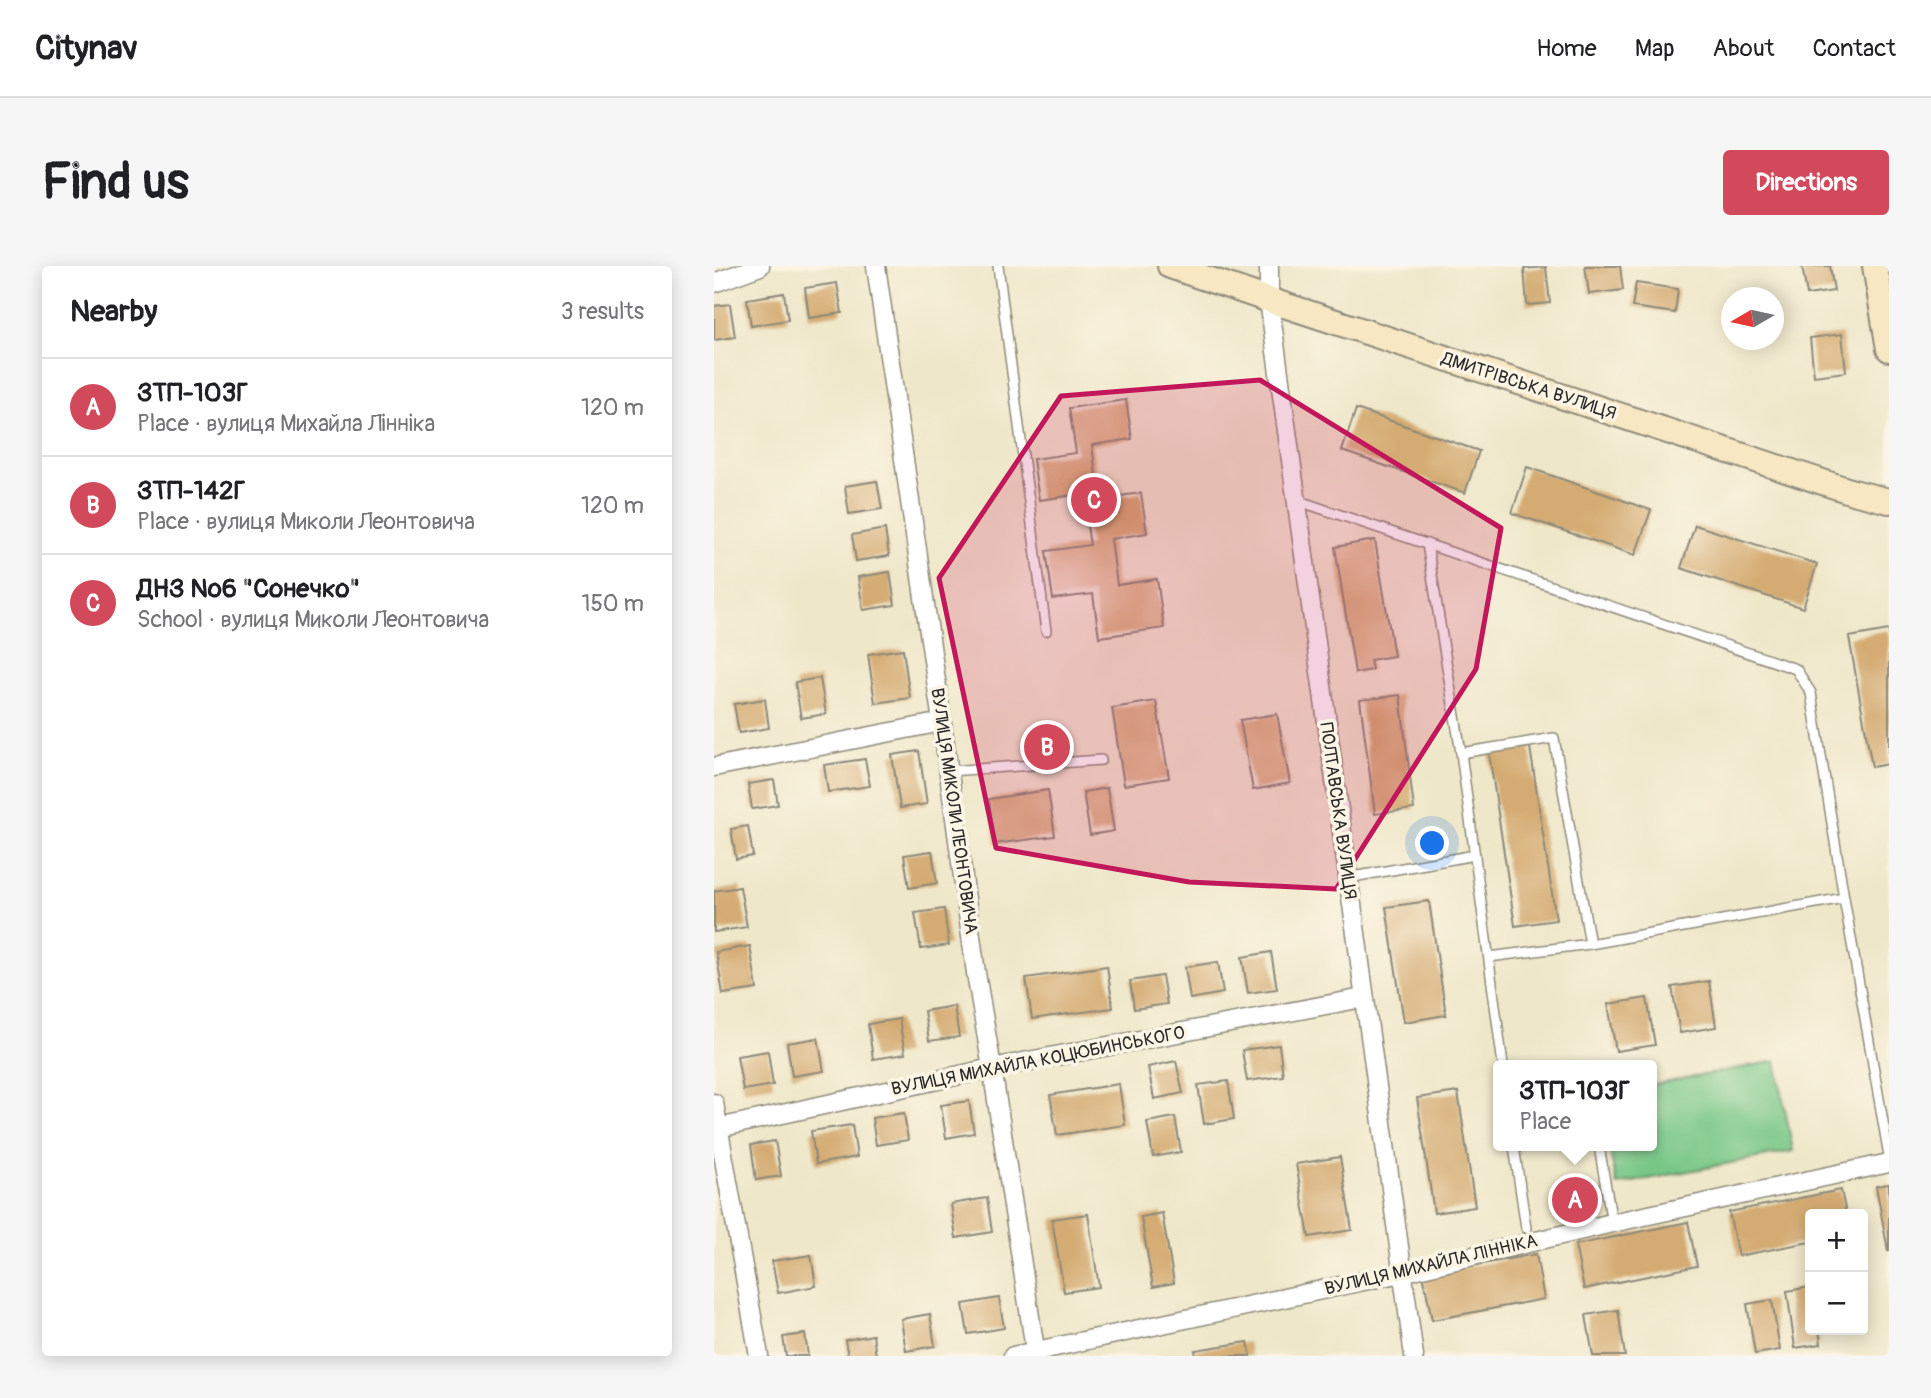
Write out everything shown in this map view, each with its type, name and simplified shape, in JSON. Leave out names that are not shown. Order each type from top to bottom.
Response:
[{"type":"main road","name":"ДМИТРІВСЬКА ВУЛИЦЯ","points":[[1170,266],[1853,492],[1889,501]]},
{"type":"main road","points":[[1875,266],[1889,349]]},
{"type":"street","points":[[714,283],[760,266]]},
{"type":"street","name":"ВУЛИЦЯ МИКОЛИ ЛЕОНТОВИЧА","points":[[876,266],[976,973],[1035,1354]]},
{"type":"street","name":"ПОЛТАВСЬКА ВУЛИЦЯ","points":[[1269,266],[1269,300],[1414,1356]]},
{"type":"street","points":[[714,767],[942,722]]},
{"type":"street","name":"ВУЛИЦЯ МИХАЙЛА КОЦЮБИНСЬКОГО","points":[[717,1128],[992,1068],[1363,998]]},
{"type":"street","points":[[714,1103],[759,1356]]},
{"type":"street","name":"ВУЛИЦЯ МИХАЙЛА ЛІННІКА","points":[[1013,1356],[1035,1354],[1889,1163]]},
{"type":"lane","points":[[998,266],[1046,631]]},
{"type":"lane","points":[[1296,500],[1796,669],[1811,693],[1889,1156]]},
{"type":"lane","points":[[1427,544],[1461,753],[1502,1060]]},
{"type":"lane","points":[[1461,753],[1554,738],[1590,944]]},
{"type":"lane","points":[[949,771],[1101,760]]},
{"type":"lane","points":[[1347,878],[1475,855]]},
{"type":"lane","points":[[1489,957],[1590,944],[1844,898]]},
{"type":"lane","points":[[1515,1151],[1526,1228]]},
{"type":"lane","points":[[1600,1151],[1612,1223]]},
{"type":"highlighted area","points":[[1260,380],[1501,528],[1476,669],[1336,889],[1189,882],[996,848],[939,578],[1061,396]]},
{"type":"green space","points":[[1776,1061],[1793,1151],[1617,1185],[1610,1151],[1657,1151],[1657,1084]]},
{"type":"building","points":[[1585,266],[1620,266],[1623,290],[1589,294]]},
{"type":"building","points":[[1802,266],[1830,266],[1834,291],[1807,295]]},
{"type":"building","points":[[1546,267],[1550,303],[1527,305],[1524,269]]},
{"type":"building","points":[[837,283],[842,313],[809,318],[805,288]]},
{"type":"building","points":[[1636,283],[1678,289],[1675,313],[1632,307]]},
{"type":"building","points":[[784,293],[788,320],[751,326],[747,299]]},
{"type":"building","points":[[730,304],[735,337],[714,340],[714,306]]},
{"type":"building","points":[[1842,334],[1846,372],[1814,376],[1810,338]]},
{"type":"building","points":[[1126,400],[1132,439],[1092,445],[1099,499],[1141,493],[1147,533],[1111,539],[1117,585],[1157,579],[1164,628],[1099,637],[1093,594],[1053,599],[1046,551],[1090,545],[1082,494],[1039,500],[1033,459],[1076,453],[1069,408]]},
{"type":"building","points":[[1356,409],[1479,451],[1465,493],[1342,451]]},
{"type":"building","points":[[1527,467],[1651,510],[1635,555],[1512,513]]},
{"type":"building","points":[[877,481],[882,509],[849,514],[845,486]]},
{"type":"building","points":[[1695,525],[1817,564],[1803,608],[1681,568]]},
{"type":"building","points":[[885,529],[889,556],[856,561],[852,535]]},
{"type":"building","points":[[1375,540],[1394,656],[1370,660],[1372,670],[1355,673],[1335,547]]},
{"type":"building","points":[[890,572],[895,605],[863,610],[858,577]]},
{"type":"building","points":[[1889,630],[1889,764],[1872,767],[1849,637]]},
{"type":"building","points":[[903,649],[910,698],[875,703],[868,654]]},
{"type":"building","points":[[820,678],[826,714],[801,718],[795,682]]},
{"type":"building","points":[[1400,695],[1414,809],[1375,814],[1360,700]]},
{"type":"building","points":[[765,699],[769,728],[739,733],[734,704]]},
{"type":"building","points":[[1156,701],[1169,778],[1124,785],[1112,708]]},
{"type":"building","points":[[1277,714],[1290,783],[1253,790],[1240,720]]},
{"type":"building","points":[[1058,735],[1061,753],[1037,758],[1033,740]]},
{"type":"building","points":[[1530,747],[1556,920],[1515,926],[1489,753]]},
{"type":"building","points":[[919,751],[927,804],[900,808],[892,755]]},
{"type":"building","points":[[865,759],[870,786],[828,792],[824,765]]},
{"type":"building","points":[[774,780],[778,805],[752,809],[748,784]]},
{"type":"building","points":[[1107,788],[1114,831],[1090,835],[1083,792]]},
{"type":"building","points":[[1048,790],[1055,836],[995,844],[989,799]]},
{"type":"building","points":[[748,826],[753,856],[736,859],[731,829]]},
{"type":"building","points":[[932,851],[937,883],[909,888],[904,855]]},
{"type":"building","points":[[740,887],[747,927],[714,932],[714,891]]},
{"type":"building","points":[[1429,901],[1446,1015],[1404,1022],[1386,907]]},
{"type":"building","points":[[944,909],[949,945],[921,949],[915,913]]},
{"type":"building","points":[[750,946],[757,989],[723,994],[716,952]]},
{"type":"building","points":[[1271,952],[1277,989],[1248,993],[1242,957]]},
{"type":"building","points":[[1218,962],[1223,993],[1190,999],[1185,967]]},
{"type":"building","points":[[1107,966],[1113,1008],[1032,1019],[1026,978]]},
{"type":"building","points":[[1162,976],[1167,1004],[1134,1009],[1130,981]]},
{"type":"building","points":[[1709,981],[1716,1027],[1680,1033],[1672,987]]},
{"type":"building","points":[[1647,998],[1655,1045],[1616,1051],[1608,1004]]},
{"type":"building","points":[[954,1006],[959,1037],[929,1041],[924,1011]]},
{"type":"building","points":[[899,1019],[905,1054],[873,1059],[868,1024]]},
{"type":"building","points":[[818,1038],[824,1071],[792,1076],[787,1043]]},
{"type":"building","points":[[1279,1045],[1283,1076],[1247,1081],[1242,1050]]},
{"type":"building","points":[[768,1051],[773,1085],[743,1090],[737,1056]]},
{"type":"building","points":[[1176,1061],[1183,1093],[1154,1099],[1148,1067]]},
{"type":"building","points":[[1228,1081],[1234,1119],[1204,1124],[1198,1085]]},
{"type":"building","points":[[1119,1084],[1125,1125],[1057,1135],[1050,1095]]},
{"type":"building","points":[[1458,1092],[1475,1207],[1434,1213],[1417,1098]]},
{"type":"building","points":[[969,1101],[974,1133],[946,1138],[941,1105]]},
{"type":"building","points":[[904,1113],[908,1140],[876,1145],[872,1118]]},
{"type":"building","points":[[1175,1117],[1181,1152],[1153,1157],[1147,1122]]},
{"type":"building","points":[[852,1125],[857,1157],[816,1164],[811,1131]]},
{"type":"building","points":[[775,1141],[781,1176],[756,1180],[751,1145]]},
{"type":"building","points":[[1340,1157],[1352,1230],[1309,1237],[1296,1164]]},
{"type":"building","points":[[1889,1184],[1889,1251],[1888,1251],[1876,1186]]},
{"type":"building","points":[[1585,1189],[1589,1207],[1564,1211],[1561,1193]]},
{"type":"building","points":[[1841,1190],[1845,1209],[1805,1209],[1805,1243],[1738,1256],[1729,1212]]},
{"type":"building","points":[[987,1198],[992,1232],[956,1238],[951,1204]]},
{"type":"building","points":[[1162,1213],[1174,1283],[1153,1287],[1141,1217]]},
{"type":"building","points":[[1088,1214],[1099,1287],[1064,1292],[1052,1219]]},
{"type":"building","points":[[1688,1222],[1697,1266],[1584,1289],[1575,1245]]},
{"type":"building","points":[[1536,1254],[1544,1299],[1432,1320],[1423,1275]]},
{"type":"building","points":[[811,1255],[816,1286],[778,1293],[772,1261]]},
{"type":"building","points":[[1805,1288],[1805,1335],[1820,1335],[1821,1344],[1795,1348],[1787,1291]]},
{"type":"building","points":[[999,1298],[1004,1328],[968,1334],[963,1304]]},
{"type":"building","points":[[1772,1300],[1780,1350],[1755,1354],[1747,1304]]},
{"type":"building","points":[[1618,1310],[1625,1356],[1593,1356],[1586,1315]]},
{"type":"building","points":[[930,1314],[935,1346],[906,1351],[901,1319]]},
{"type":"building","points":[[805,1334],[808,1356],[786,1356],[783,1337]]},
{"type":"building","points":[[873,1335],[876,1356],[848,1356],[845,1340]]},
{"type":"building","points":[[1248,1342],[1251,1356],[1196,1356],[1195,1350]]},
{"type":"place","name":"ДНЗ №6 \"Сонечко\"","points":[[1094,500]]},
{"type":"place","name":"ЗТП-142Г","points":[[1047,747]]},
{"type":"place","name":"ЗТП-103Г","points":[[1575,1200]]}]
